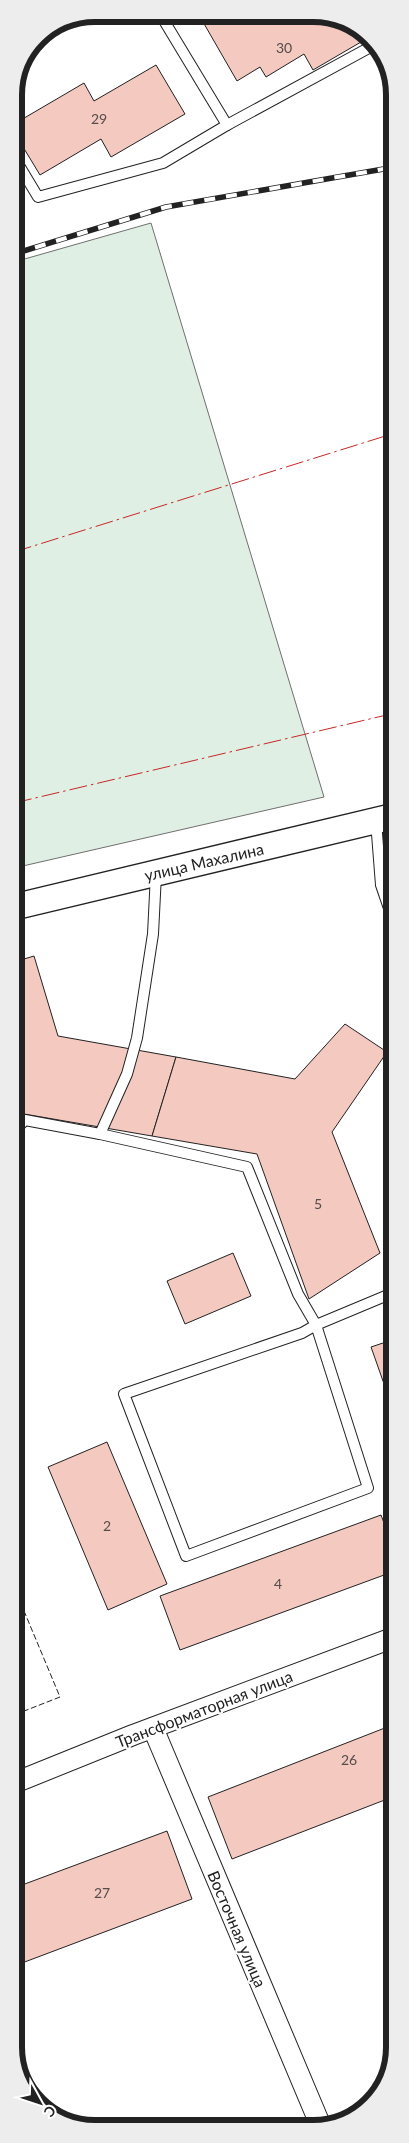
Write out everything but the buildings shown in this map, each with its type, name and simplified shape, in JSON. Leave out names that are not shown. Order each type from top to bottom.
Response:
[{"type":"street","name":"улица Махалина","points":[[23,905],[385,818]]},
{"type":"street","name":"Трансформаторная улица","points":[[23,1779],[153,1728],[386,1640]]},
{"type":"street","name":"Восточная улица","points":[[153,1728],[318,2120]]},
{"type":"lane","points":[[165,23],[227,125]]},
{"type":"lane","points":[[23,172],[38,196],[163,163],[227,125],[368,48]]},
{"type":"lane","points":[[385,818],[381,885],[386,900]]},
{"type":"lane","points":[[100,1134],[127,1074],[137,1038],[153,934],[156,873]]},
{"type":"lane","points":[[23,1122],[25,1120],[100,1134],[247,1168],[298,1294],[316,1325],[368,1488],[186,1556],[124,1394],[302,1333],[316,1325],[386,1296]]},
{"type":"green space","points":[[151,223],[324,797],[23,866],[23,259]]},
{"type":"railway","points":[[23,251],[166,207],[386,169]]},
{"type":"fence","points":[[23,1609],[60,1697],[23,1711]]},
{"type":"power","points":[[23,549],[386,436]]},
{"type":"power","points":[[23,801],[386,715]]}]
